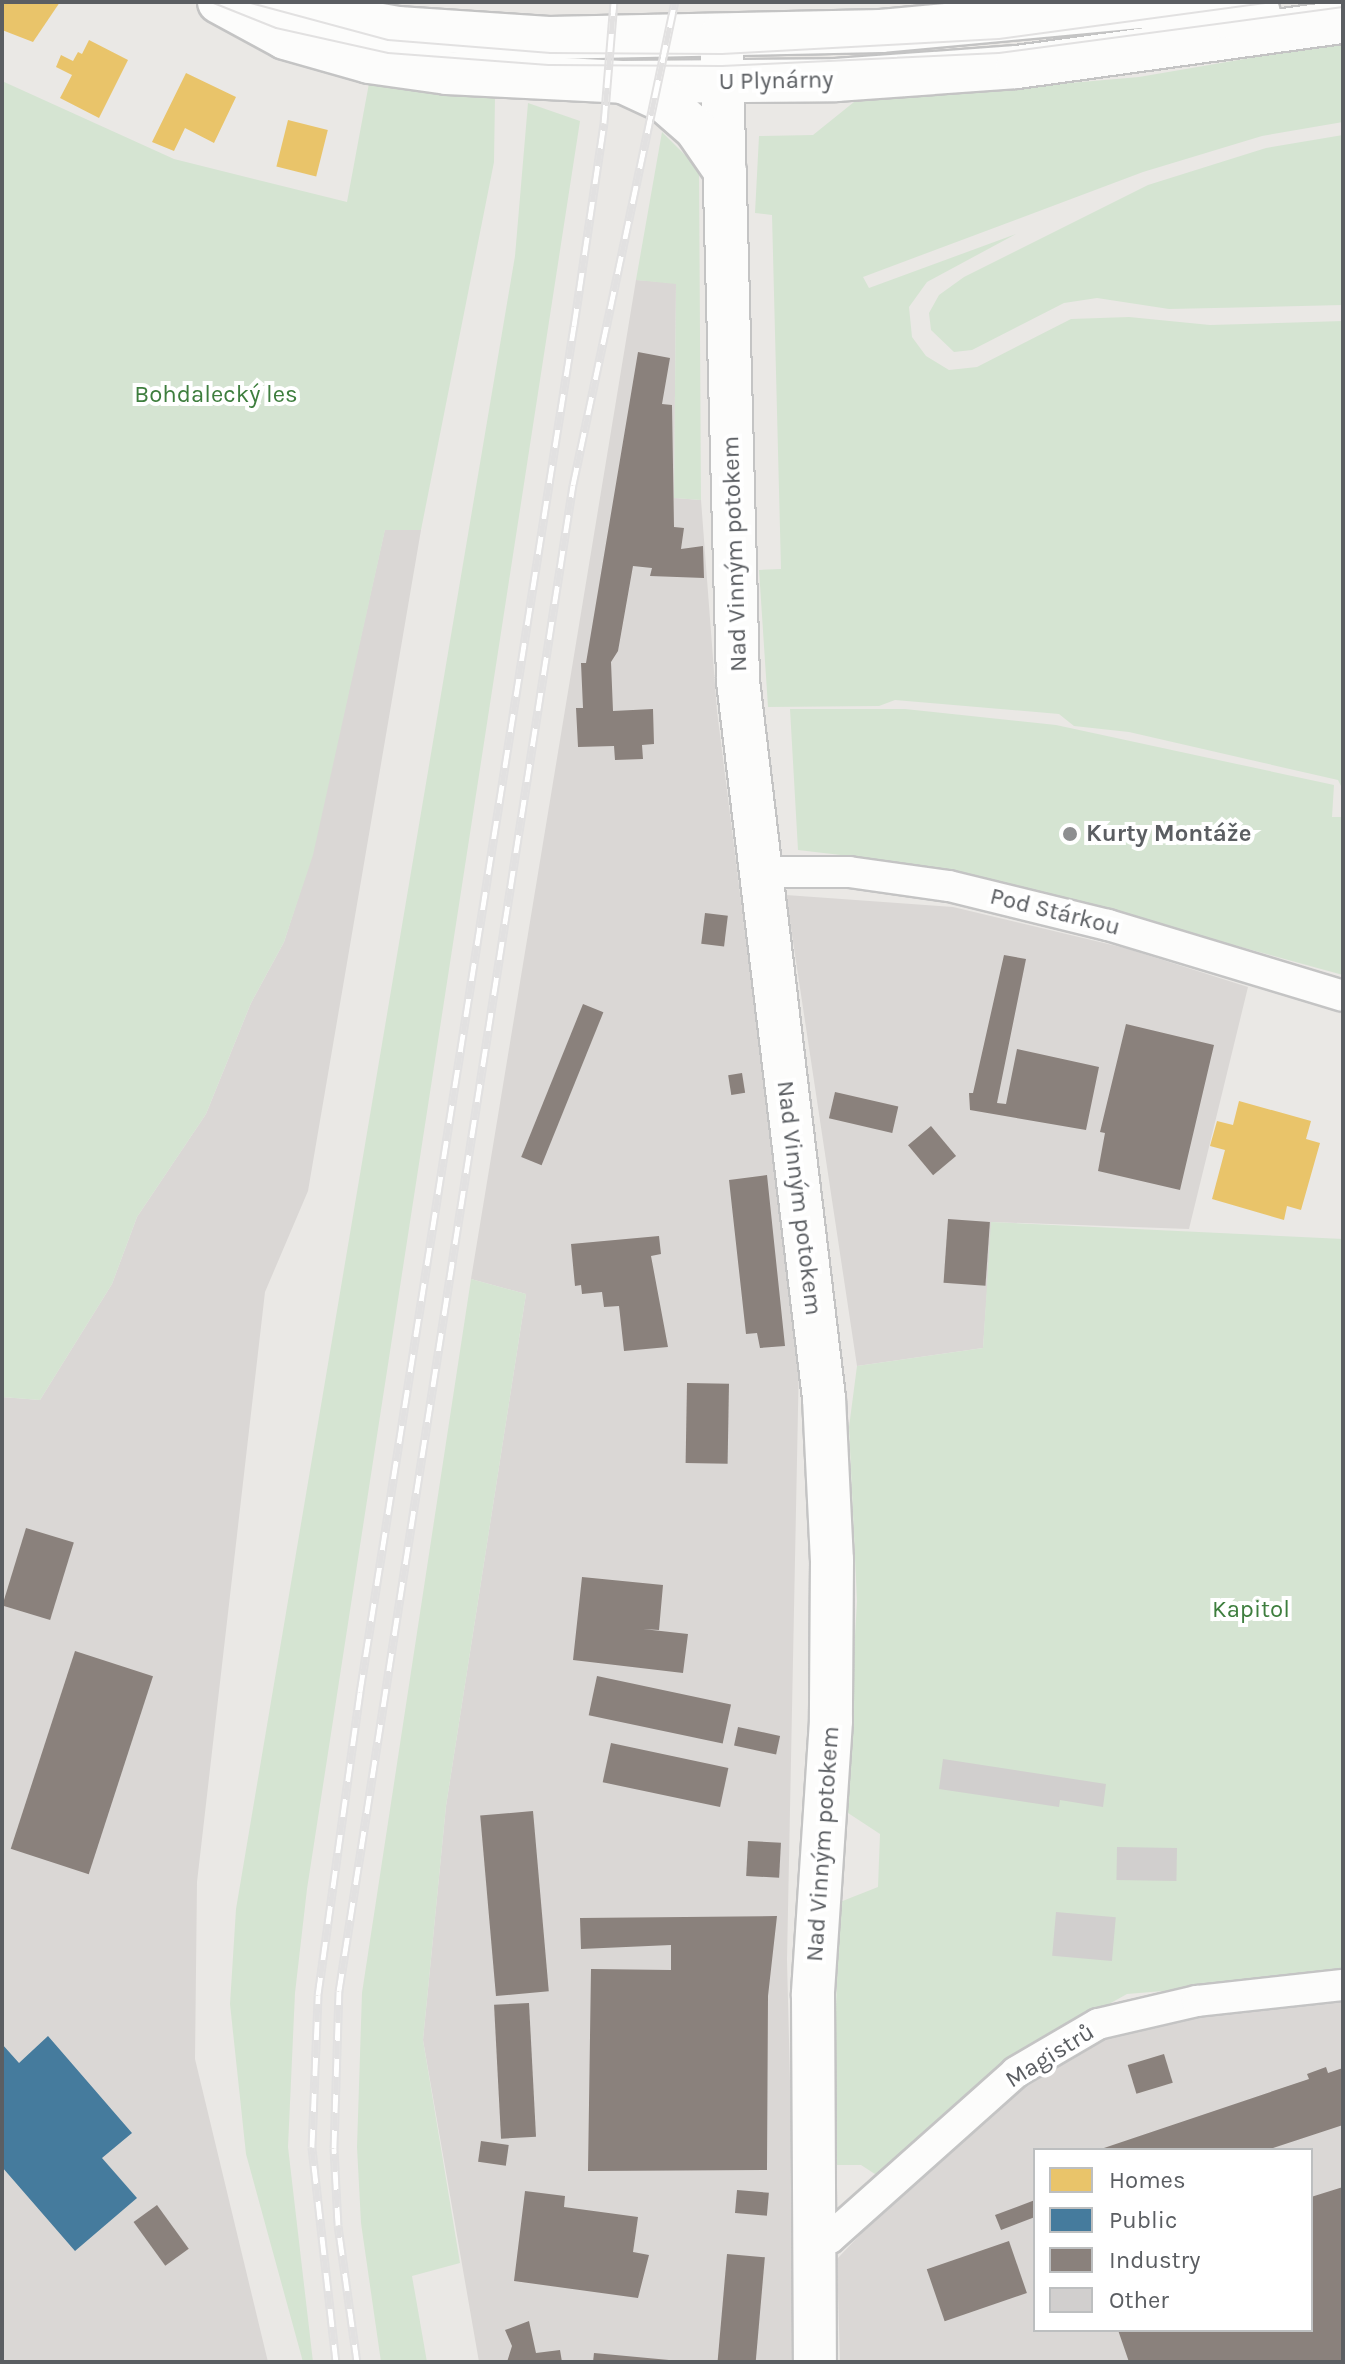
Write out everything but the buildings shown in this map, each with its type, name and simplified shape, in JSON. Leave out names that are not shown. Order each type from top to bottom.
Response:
[{"type":"street","name":"U Plynárny","points":[[219,2],[295,43],[369,62],[447,73],[622,82],[722,82],[1017,67],[1343,22]]},
{"type":"street","name":"U Plynárny","points":[[249,2],[398,28],[549,38],[997,24],[1139,7],[1223,17],[1332,2]]},
{"type":"street","name":"Nad Vinným potokem","points":[[721,35],[738,681],[758,872],[824,1398],[832,1560],[831,1721],[813,1995],[810,2242],[815,2362]]},
{"type":"street","points":[[622,82],[664,101],[696,129],[725,171]]},
{"type":"street","name":"Pod Stárkou","points":[[758,872],[849,872],[949,886],[1108,925],[1343,996]]},
{"type":"street","name":"Magistrů","points":[[810,2242],[830,2238],[1016,2072],[1098,2024],[1197,2001],[1343,1985]]},
{"type":"shaded area","points":[[636,280],[676,283],[674,498],[701,500],[717,711],[799,1360],[787,1960],[797,2362],[479,2362],[423,2040],[446,1806],[526,1294],[471,1279]]},
{"type":"shaded area","points":[[385,529],[421,530],[308,1191],[265,1292],[197,1882],[195,2059],[268,2362],[2,2362],[2,1397],[40,1400],[112,1284],[137,1217],[206,1114],[251,1003],[284,942],[312,855]]},
{"type":"shaded area","points":[[786,895],[953,907],[1125,948],[1248,987],[1189,1229],[992,1222],[983,1348],[857,1366]]},
{"type":"shaded area","points":[[1343,1995],[1343,2362],[840,2362],[837,2259],[937,2154],[1048,2061],[1169,2015]]},
{"type":"green space","points":[[1343,42],[1343,122],[1262,136],[1143,172],[863,277],[869,288],[1016,234],[927,282],[909,307],[912,337],[926,356],[949,370],[977,367],[1071,319],[1129,317],[1210,325],[1343,321],[1343,790],[1338,780],[1129,732],[1074,726],[1059,714],[895,700],[879,706],[768,707],[759,570],[781,569],[772,215],[755,213],[759,136],[813,135],[854,102],[1139,77]]},
{"type":"green space","name":"Bohdalecký les","points":[[370,78],[495,97],[494,162],[421,530],[385,530],[313,855],[284,942],[251,1003],[206,1114],[137,1217],[112,1284],[40,1400],[2,1397],[2,81],[174,159],[347,202]]},
{"type":"green space","points":[[528,103],[580,121],[307,1889],[295,1993],[288,2147],[313,2362],[303,2362],[246,2154],[230,2004],[236,1909],[515,256]]},
{"type":"green space","points":[[662,132],[699,169],[701,500],[674,498],[676,284],[636,280]]},
{"type":"green space","points":[[1343,135],[1343,305],[1169,309],[1097,298],[1064,303],[972,350],[954,352],[931,330],[929,313],[939,295],[964,277],[1148,185],[1266,148]]},
{"type":"green space","name":"Kurty Montáže","points":[[790,709],[905,709],[1056,725],[1334,785],[1332,817],[1343,817],[1343,975],[1062,898],[892,861],[798,850]]},
{"type":"green space","name":"Kapitol","points":[[991,1222],[1343,1239],[1343,1976],[1127,1994],[1037,2044],[878,2176],[861,2165],[830,2165],[840,1902],[878,1887],[880,1834],[845,1811],[857,1601],[849,1427],[857,1366],[983,1348]]},
{"type":"green space","points":[[471,1279],[526,1294],[446,1806],[423,2040],[460,2263],[412,2276],[427,2362],[381,2362],[361,2223],[357,2147],[362,1993]]},
{"type":"tram line","points":[[211,2],[276,28],[388,53],[549,65],[722,66],[999,53],[1343,7]]},
{"type":"tram line","points":[[247,2],[388,40],[550,53],[722,54],[999,39],[1273,2]]},
{"type":"railway","points":[[336,2362],[312,2147],[318,1995],[360,1692],[574,326],[604,123],[614,2]]},
{"type":"railway","points":[[357,2362],[338,2225],[334,2148],[339,1991],[573,485],[675,2]]},
{"type":"place","name":"Kurty Montáže","points":[[1070,834]]}]
